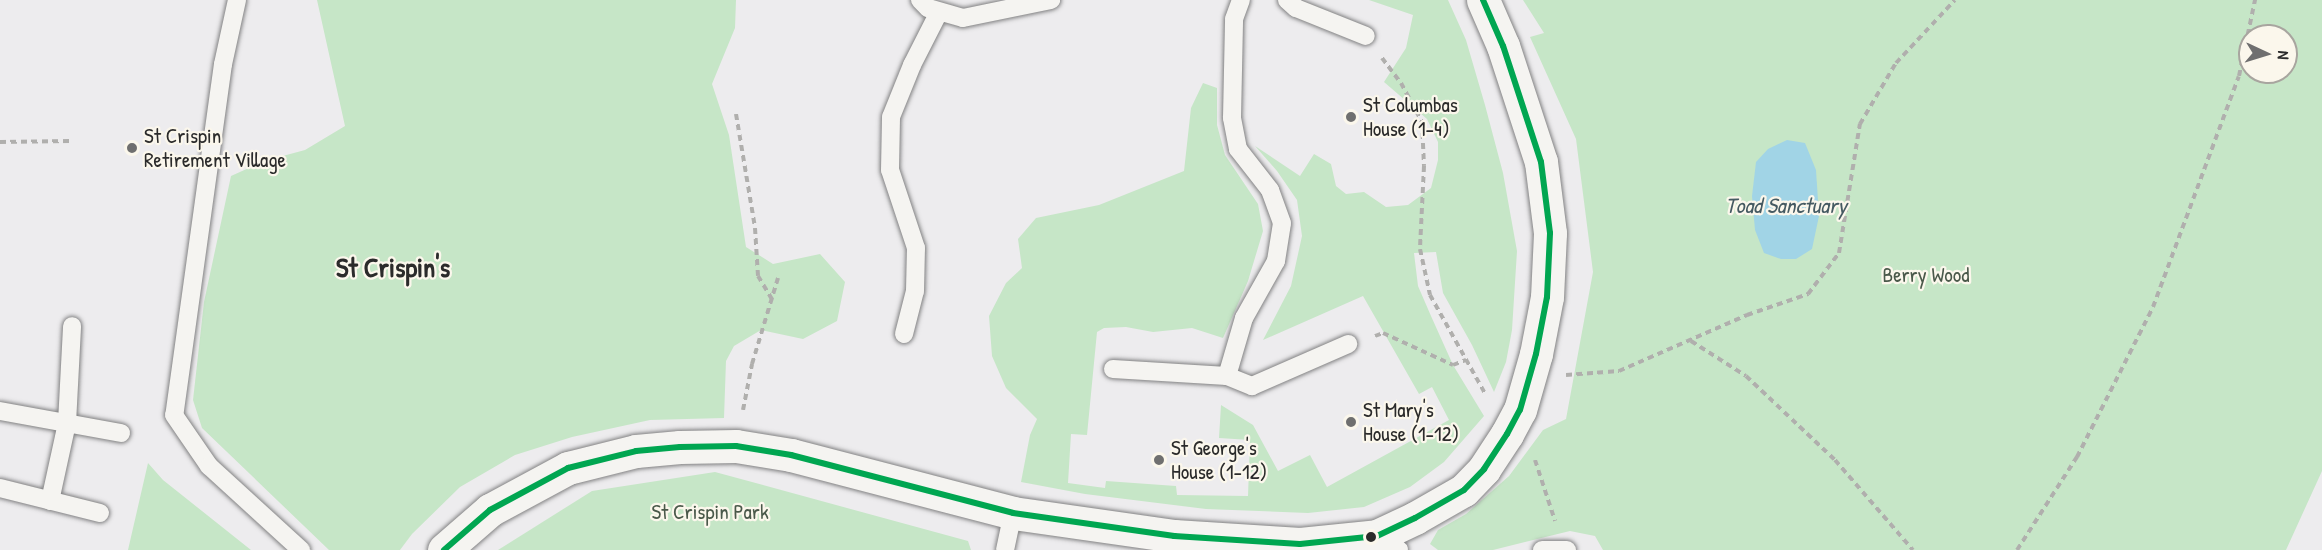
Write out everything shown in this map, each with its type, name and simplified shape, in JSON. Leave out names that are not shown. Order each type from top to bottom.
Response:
[{"type":"street","points":[[444,550],[490,510],[568,468],[636,451],[736,446],[791,455],[1012,513],[1116,529],[1236,541],[1300,544],[1388,543],[1464,490],[1484,469],[1513,422],[1536,354],[1547,297],[1550,233],[1541,162],[1503,46],[1483,0]]},
{"type":"lane","points":[[237,0],[224,64],[174,415],[208,466],[301,550]]},
{"type":"lane","points":[[920,0],[928,8],[963,18],[1052,0]]},
{"type":"lane","points":[[1227,376],[1244,318],[1276,261],[1282,223],[1270,190],[1238,149],[1232,118],[1234,20],[1241,0]]},
{"type":"lane","points":[[1287,0],[1296,8],[1366,36]]},
{"type":"lane","points":[[904,334],[915,291],[916,248],[890,170],[891,117],[912,65],[939,12]]},
{"type":"lane","points":[[50,501],[67,423],[72,326]]},
{"type":"lane","points":[[1113,369],[1227,376],[1252,386],[1348,344]]},
{"type":"lane","points":[[0,411],[121,433]]},
{"type":"lane","points":[[0,488],[100,513]]},
{"type":"lane","points":[[1005,550],[1012,513]]},
{"type":"lane","points":[[1542,550],[1567,550]]},
{"type":"path","points":[[1562,375],[1619,371],[1747,315],[1808,294],[1839,254],[1860,124],[1896,63],[1954,0]]},
{"type":"path","points":[[2017,550],[2077,457],[2154,307],[2239,76],[2255,0]]},
{"type":"path","points":[[1366,36],[1401,83],[1422,122],[1424,166],[1420,249],[1430,295],[1466,360],[1513,422],[1544,490],[1567,550]]},
{"type":"path","points":[[736,114],[755,228],[758,276],[772,299]]},
{"type":"path","points":[[0,142],[70,141]]},
{"type":"path","points":[[742,415],[752,364],[778,278]]},
{"type":"path","points":[[1348,344],[1383,333],[1453,365],[1466,360]]},
{"type":"path","points":[[1690,341],[1746,376],[1835,460],[1913,550]]},
{"type":"green space","points":[[317,0],[736,0],[735,28],[712,84],[729,135],[746,247],[773,264],[820,254],[845,282],[837,321],[803,339],[761,330],[734,346],[726,361],[724,418],[650,420],[572,437],[515,455],[460,487],[412,534],[400,550],[329,550],[202,428],[193,400],[204,302],[231,176],[264,161],[305,150],[345,126]]},
{"type":"green space","points":[[1369,0],[1448,0],[1466,40],[1485,105],[1503,173],[1517,251],[1512,330],[1506,362],[1494,392],[1472,345],[1443,293],[1436,252],[1414,253],[1418,286],[1453,365],[1484,416],[1444,462],[1410,487],[1364,507],[1308,513],[1206,509],[1085,494],[1021,482],[1030,435],[1037,419],[1006,388],[992,356],[989,316],[1006,283],[1022,268],[1018,239],[1036,218],[1099,205],[1184,171],[1191,108],[1203,83],[1217,88],[1217,125],[1225,155],[1258,204],[1263,231],[1248,281],[1223,338],[1192,328],[1153,332],[1126,327],[1104,328],[1097,332],[1087,435],[1071,434],[1068,483],[1105,488],[1106,481],[1176,486],[1177,495],[1248,496],[1250,440],[1219,438],[1221,405],[1253,425],[1278,471],[1310,455],[1327,487],[1449,420],[1432,387],[1419,394],[1363,296],[1263,340],[1291,286],[1302,236],[1297,200],[1277,171],[1255,146],[1300,176],[1314,154],[1331,164],[1336,186],[1346,194],[1364,192],[1386,207],[1408,205],[1431,188],[1438,160],[1438,142],[1427,119],[1384,82],[1406,48],[1413,15]]},
{"type":"green space","name":"Berry Wood","points":[[1523,0],[2322,0],[2322,471],[2286,550],[1603,550],[1595,536],[1570,531],[1493,550],[1438,550],[1430,544],[1438,530],[1466,514],[1509,476],[1543,430],[1566,419],[1593,272],[1576,139],[1530,37],[1544,33]]},
{"type":"green space","points":[[148,463],[163,480],[251,550],[128,550]]},
{"type":"green space","name":"St Crispin Park","points":[[715,472],[968,541],[971,550],[498,550],[592,491]]},
{"type":"water","name":"Toad Sanctuary","points":[[1787,140],[1805,143],[1816,170],[1819,216],[1812,249],[1796,259],[1781,259],[1764,253],[1755,230],[1752,196],[1756,162],[1768,149]]},
{"type":"transit line","points":[[444,550],[490,510],[568,468],[636,451],[680,447],[736,446],[791,455],[1013,513],[1174,536],[1300,544],[1377,536],[1415,518],[1464,490],[1484,469],[1507,434],[1520,410],[1536,354],[1547,297],[1550,233],[1541,162],[1503,46],[1483,0]]},
{"type":"place","name":"St Columbas House (1-4)","points":[[1351,117]]},
{"type":"place","name":"St Crispin Retirement Village","points":[[132,148]]},
{"type":"place","name":"St Mary's House (1-12)","points":[[1351,422]]},
{"type":"place","name":"St George's House (1-12)","points":[[1159,460]]},
{"type":"district","name":"St Crispin's","points":[[393,268]]}]
